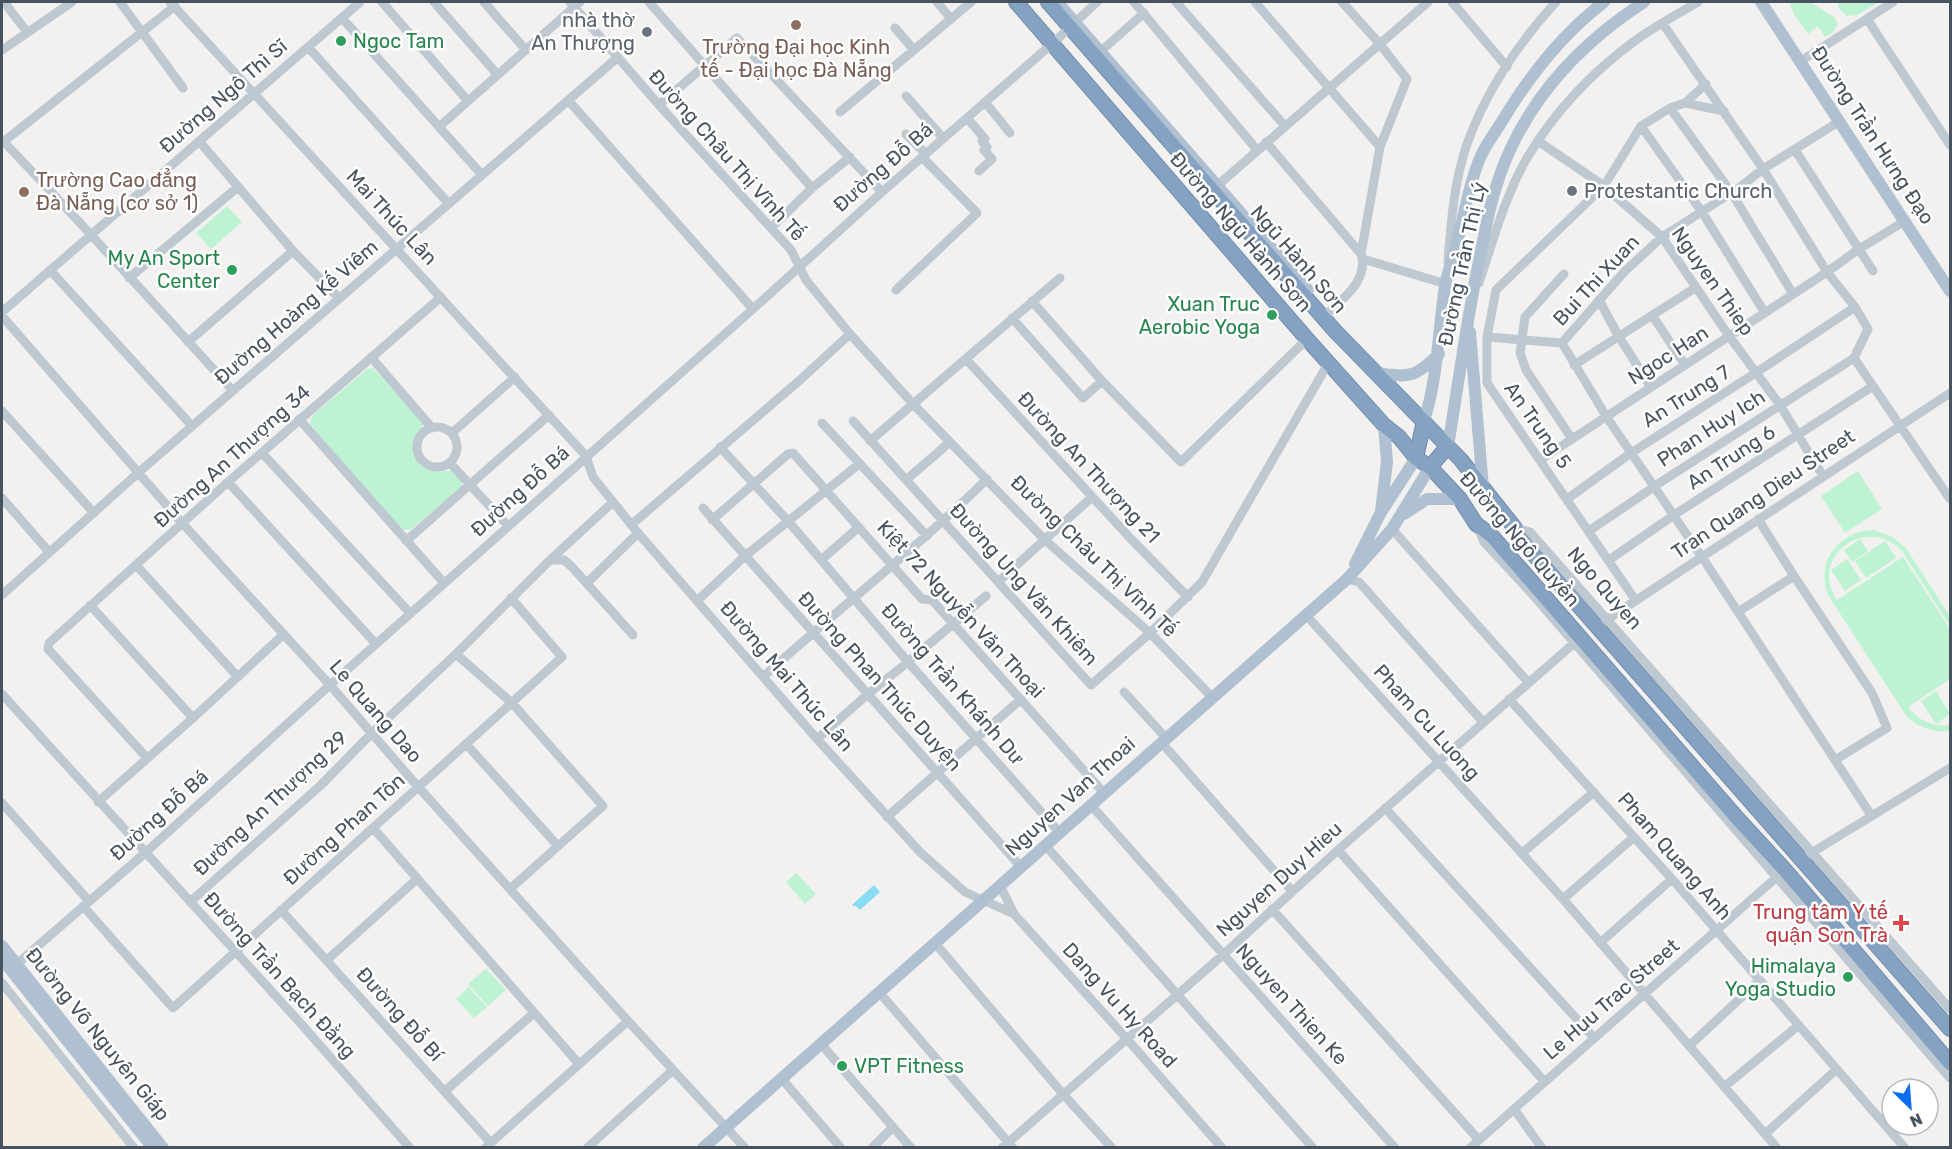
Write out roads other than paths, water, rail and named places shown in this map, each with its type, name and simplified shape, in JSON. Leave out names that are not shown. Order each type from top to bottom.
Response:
[{"type":"highway","name":"Đường Ngũ Hành Sơn","points":[[1016,2],[1305,341],[1329,362],[1416,458]]},
{"type":"highway","name":"Ngũ Hành Sơn","points":[[1048,2],[1073,24],[1335,331]]},
{"type":"highway","points":[[1335,331],[1424,422],[1416,458]]},
{"type":"highway","name":"Đường Ngô Quyền","points":[[1424,422],[1448,446],[1515,528]]},
{"type":"highway","points":[[1430,467],[1448,446]]},
{"type":"highway","name":"Đường Ngô Quyền","points":[[1416,458],[1430,467],[1460,499],[1476,524],[1492,537],[1576,641]]},
{"type":"highway","name":"Ngo Quyen","points":[[1515,528],[1522,541],[1602,623],[1806,856]]},
{"type":"highway","points":[[1576,641],[1950,1064]]},
{"type":"highway","points":[[1780,874],[1806,856],[1950,1029]]},
{"type":"main road","points":[[1008,2],[1051,45]]},
{"type":"main road","name":"Ngũ Hành Sơn","points":[[1057,2],[1073,24],[1101,51],[1328,313],[1335,331]]},
{"type":"main road","name":"Đường Trần Thị Lý","points":[[1424,422],[1431,402],[1439,354],[1446,284],[1470,188],[1481,156],[1523,86],[1540,64],[1564,36],[1604,2]]},
{"type":"main road","name":"Đường Trần Thị Lý","points":[[1448,446],[1469,313],[1491,200],[1511,147],[1548,87],[1578,52],[1614,21],[1644,2]]},
{"type":"main road","name":"Đường Trần Hưng Đạo","points":[[1761,2],[1950,291]]},
{"type":"main road","points":[[1469,313],[1483,488]]},
{"type":"main road","points":[[1375,373],[1405,377],[1422,371],[1439,354]]},
{"type":"main road","points":[[1380,514],[1387,462],[1384,425]]},
{"type":"main road","points":[[1347,579],[1380,514],[1416,458]]},
{"type":"main road","name":"Nguyen Van Thoai","points":[[703,1148],[1347,579],[1392,529],[1430,467]]},
{"type":"main road","points":[[1400,516],[1427,499],[1460,499]]},
{"type":"main road","name":"Đường Võ Nguyên Giáp","points":[[2,945],[14,967],[153,1148]]},
{"type":"main road","name":"Đường Võ Nguyên Giáp","points":[[2,959],[14,967],[164,1148]]},
{"type":"street","points":[[4,2],[27,32]]},
{"type":"street","points":[[2,50],[72,2]]},
{"type":"street","points":[[120,2],[183,88]]},
{"type":"street","name":"Đường Ngô Thì Sĩ","points":[[2,314],[360,2]]},
{"type":"street","points":[[382,2],[468,100]]},
{"type":"street","points":[[434,2],[497,74]]},
{"type":"street","points":[[484,2],[525,49]]},
{"type":"street","points":[[649,2],[812,188]]},
{"type":"street","points":[[937,2],[951,19]]},
{"type":"street","points":[[840,112],[971,2]]},
{"type":"street","name":"Đường Đỗ Bá","points":[[14,967],[145,853],[410,613],[1097,2]]},
{"type":"street","points":[[1134,2],[1257,150]]},
{"type":"street","points":[[1176,2],[1285,126]]},
{"type":"street","points":[[1254,2],[1380,147]]},
{"type":"street","points":[[1328,313],[1353,289],[1363,268],[1362,256],[1380,147],[1407,79],[1379,43],[1342,2]]},
{"type":"street","points":[[1218,185],[1428,2]]},
{"type":"street","points":[[1452,2],[1507,67]]},
{"type":"street","points":[[1266,142],[1362,256],[1446,284],[1453,201],[1466,146],[1490,93],[1513,55],[1532,28],[1556,2]]},
{"type":"street","points":[[1469,313],[1510,196],[1527,159],[1557,114],[1585,82],[1638,39],[1698,2]]},
{"type":"street","points":[[1801,61],[1893,2]]},
{"type":"street","points":[[440,126],[574,3]]},
{"type":"street","name":"Đường Châu Thị Vĩnh Tế","points":[[574,3],[658,105],[791,250],[806,280],[850,334],[914,405],[1045,540],[1150,633],[1212,697]]},
{"type":"street","points":[[172,4],[142,31],[2,142],[92,234],[129,278],[233,391]]},
{"type":"street","name":"Mai Thúc Lân","points":[[172,4],[586,456]]},
{"type":"street","points":[[1101,51],[1144,13]]},
{"type":"street","points":[[342,18],[482,175]]},
{"type":"street","points":[[1867,19],[1950,145]]},
{"type":"street","points":[[1663,24],[1763,169],[1827,272],[1855,307],[1868,329],[1854,358],[1950,500]]},
{"type":"street","points":[[895,28],[914,50]]},
{"type":"street","points":[[658,105],[737,38],[882,192]]},
{"type":"street","points":[[308,47],[448,204]]},
{"type":"street","name":"Đường Hoàng Kế Viêm","points":[[2,593],[617,58]]},
{"type":"street","points":[[1706,84],[1685,103],[1670,108],[1641,126],[1702,212],[1765,313]]},
{"type":"street","points":[[906,96],[943,138]]},
{"type":"street","points":[[568,100],[753,309]]},
{"type":"street","points":[[985,102],[1010,133]]},
{"type":"street","points":[[1685,103],[1724,111]]},
{"type":"street","points":[[1670,108],[1731,192],[1794,294]]},
{"type":"street","points":[[967,118],[985,139],[982,141],[987,147],[984,150],[992,159],[979,171]]},
{"type":"street","name":"Bui Thi Xuan","points":[[1840,121],[1763,169],[1662,237],[1624,272],[1562,343],[1606,416],[1702,556],[1871,815]]},
{"type":"street","name":"An Trung 5","points":[[1636,601],[1487,383],[1487,337],[1496,290],[1604,186],[1641,126]]},
{"type":"street","points":[[896,290],[977,213],[906,134]]},
{"type":"street","points":[[199,141],[293,251],[339,298]]},
{"type":"street","name":"Nguyen Thiep","points":[[1538,141],[1604,186],[1662,237],[1695,288],[1780,405],[1823,476]]},
{"type":"street","points":[[1794,150],[1873,271]]},
{"type":"street","points":[[771,228],[812,188],[850,157]]},
{"type":"street","points":[[129,278],[238,187]]},
{"type":"street","name":"Ngoc Han","points":[[1540,460],[1905,221]]},
{"type":"street","points":[[188,342],[293,251]]},
{"type":"street","points":[[50,270],[192,426]]},
{"type":"street","points":[[1564,274],[1525,317],[1520,353],[1524,366],[1572,439]]},
{"type":"street","points":[[870,441],[1060,278]]},
{"type":"street","points":[[1574,366],[1695,288]]},
{"type":"street","name":"Đường An Thượng 34","points":[[147,758],[48,649],[49,643],[299,419],[441,297]]},
{"type":"street","points":[[1599,300],[1619,337],[1651,387]]},
{"type":"street","points":[[1032,301],[1102,381],[1181,462],[1305,341]]},
{"type":"street","name":"An Trung 7","points":[[1567,499],[1631,453],[1855,307]]},
{"type":"street","name":"Le Quang Dao","points":[[2,314],[183,524],[330,685],[418,787],[628,1021],[745,1148]]},
{"type":"street","points":[[1652,315],[1685,365]]},
{"type":"street","points":[[1012,318],[1083,398],[1102,381]]},
{"type":"street","points":[[631,525],[800,380],[850,334]]},
{"type":"street","points":[[1487,337],[1562,343]]},
{"type":"street","points":[[371,357],[432,428]]},
{"type":"street","name":"Phan Huy Ich","points":[[1589,531],[1654,486],[1854,358]]},
{"type":"street","name":"Đường An Thượng 21","points":[[966,359],[1092,497],[1188,597]]},
{"type":"street","name":"Đường Ung Văn Khiêm","points":[[853,421],[1091,685],[1150,633],[1202,582],[1329,362]]},
{"type":"street","points":[[452,433],[514,377]]},
{"type":"street","name":"An Trung 6","points":[[1609,560],[1674,515],[1873,386]]},
{"type":"street","name":"Tran Quang Dieu Street","points":[[1602,623],[1950,393]]},
{"type":"street","points":[[2,411],[94,513]]},
{"type":"street","points":[[406,541],[549,415]]},
{"type":"street","points":[[299,419],[444,583]]},
{"type":"street","points":[[822,423],[927,536]]},
{"type":"street","points":[[443,428],[452,433],[458,445],[455,458],[445,466],[432,467],[426,464],[418,454],[418,441],[426,430],[443,428]]},
{"type":"street","points":[[906,480],[950,442]]},
{"type":"street","name":"Đường Trần Khánh Dư","points":[[720,447],[788,521],[908,662],[1059,832]]},
{"type":"street","name":"Kiệt 72 Nguyễn Văn Thoại","points":[[754,483],[790,452],[793,453],[922,598],[932,600],[955,624],[1104,793]]},
{"type":"street","points":[[262,453],[410,613]]},
{"type":"street","name":"Đường Mai Thúc Lân","points":[[586,456],[593,477],[631,525],[817,739],[920,852],[965,892],[982,900]]},
{"type":"street","points":[[450,463],[508,526]]},
{"type":"street","points":[[698,600],[745,556],[859,464]]},
{"type":"street","points":[[763,677],[812,632],[944,522],[987,479]]},
{"type":"street","points":[[228,482],[376,644]]},
{"type":"street","points":[[712,520],[754,483]]},
{"type":"street","points":[[999,581],[1092,497]]},
{"type":"street","points":[[2,498],[50,552]]},
{"type":"street","name":"Đường An Thượng 29","points":[[190,902],[321,785],[456,654],[511,597],[613,502]]},
{"type":"street","name":"Đường Phan Thúc Duyện","points":[[703,508],[1021,867]]},
{"type":"street","points":[[1758,519],[1872,693],[1887,728],[1835,760]]},
{"type":"street","points":[[821,560],[860,527]]},
{"type":"street","points":[[1392,529],[1528,682]]},
{"type":"street","points":[[587,584],[638,533]]},
{"type":"street","points":[[550,560],[564,560],[633,635]]},
{"type":"street","points":[[136,566],[238,677]]},
{"type":"street","points":[[1738,612],[1794,576]]},
{"type":"street","points":[[1347,579],[1359,582],[1483,722]]},
{"type":"street","points":[[817,739],[986,596]]},
{"type":"street","name":"Đường Phan Tôn","points":[[86,904],[173,1008],[562,657],[511,597]]},
{"type":"street","points":[[90,605],[193,718]]},
{"type":"street","name":"Pham Cu Luong","points":[[1306,615],[1563,899],[1777,1148]]},
{"type":"street","points":[[98,802],[284,634]]},
{"type":"street","name":"Nguyen Duy Hieu","points":[[1008,1146],[1063,1094],[1576,641]]},
{"type":"street","points":[[456,654],[512,704],[603,806],[510,889]]},
{"type":"street","points":[[1124,693],[1292,891]]},
{"type":"street","name":"Đường Trần Bạch Đằng","points":[[2,696],[410,1148]]},
{"type":"street","points":[[887,817],[1021,699]]},
{"type":"street","name":"Pham Quang Anh","points":[[1509,699],[1672,879],[1905,1148]]},
{"type":"street","points":[[467,745],[558,846]]},
{"type":"street","points":[[1806,856],[1950,768]]},
{"type":"street","points":[[1522,853],[1594,792]]},
{"type":"street","points":[[2,803],[86,904]]},
{"type":"street","name":"Nguyen Thien Ke","points":[[1090,804],[1395,1148]]},
{"type":"street","points":[[1385,808],[1593,1038]]},
{"type":"street","points":[[374,829],[579,1064]]},
{"type":"street","points":[[1563,899],[1634,837]]},
{"type":"street","points":[[1045,845],[1313,1148]]},
{"type":"street","points":[[1338,850],[1544,1081]]},
{"type":"street","name":"Ngo Quyen","points":[[1806,856],[1950,1009]]},
{"type":"street","points":[[1780,874],[1950,1078]]},
{"type":"street","name":"Le Huu Trac Street","points":[[1470,1148],[1780,874]]},
{"type":"street","points":[[327,960],[417,879]]},
{"type":"street","points":[[1600,943],[1672,879]]},
{"type":"street","points":[[1000,885],[1014,914]]},
{"type":"street","name":"Dang Vu Hy Road","points":[[982,900],[1014,914],[1222,1148]]},
{"type":"street","points":[[1272,909],[1479,1140]]},
{"type":"street","name":"Đường Đỗ Bí","points":[[281,910],[445,1091],[488,1145]]},
{"type":"street","points":[[935,943],[1112,1148]]},
{"type":"street","points":[[1689,1046],[1760,980]]},
{"type":"street","points":[[2,983],[134,1148]]},
{"type":"street","points":[[879,992],[1008,1146]]},
{"type":"street","points":[[445,1091],[534,1013]]},
{"type":"street","points":[[488,1145],[628,1021]]},
{"type":"street","points":[[1724,1087],[1799,1025]]},
{"type":"street","points":[[821,1044],[911,1148]]},
{"type":"street","points":[[1765,1134],[1837,1069]]},
{"type":"street","points":[[587,1148],[673,1070]]},
{"type":"street","points":[[782,1078],[841,1148]]},
{"type":"street","points":[[1514,1109],[1542,1148]]},
{"type":"street","points":[[872,1148],[893,1127]]},
{"type":"water","points":[[874,885],[880,892],[860,910],[852,905]]},
{"type":"place","name":"Trường Đại học Kinh tế - Đại học Đà Nẵng","points":[[796,25]]},
{"type":"place","name":"nhà thờ An Thượng","points":[[647,32]]},
{"type":"place","name":"Ngoc Tam","points":[[341,41]]},
{"type":"place","name":"Protestantic Church","points":[[1572,191]]},
{"type":"place","name":"Trường Cao đẳng Đà Nẵng (cơ sở 1)","points":[[24,192]]},
{"type":"place","name":"My An Sport Center","points":[[232,270]]},
{"type":"place","name":"Xuan Truc Aerobic Yoga","points":[[1272,315]]},
{"type":"place","name":"Trung tâm Y tế quận Sơn Trà","points":[[1901,923]]},
{"type":"place","name":"Himalaya Yoga Studio","points":[[1848,977]]},
{"type":"place","name":"VPT Fitness","points":[[842,1066]]}]
